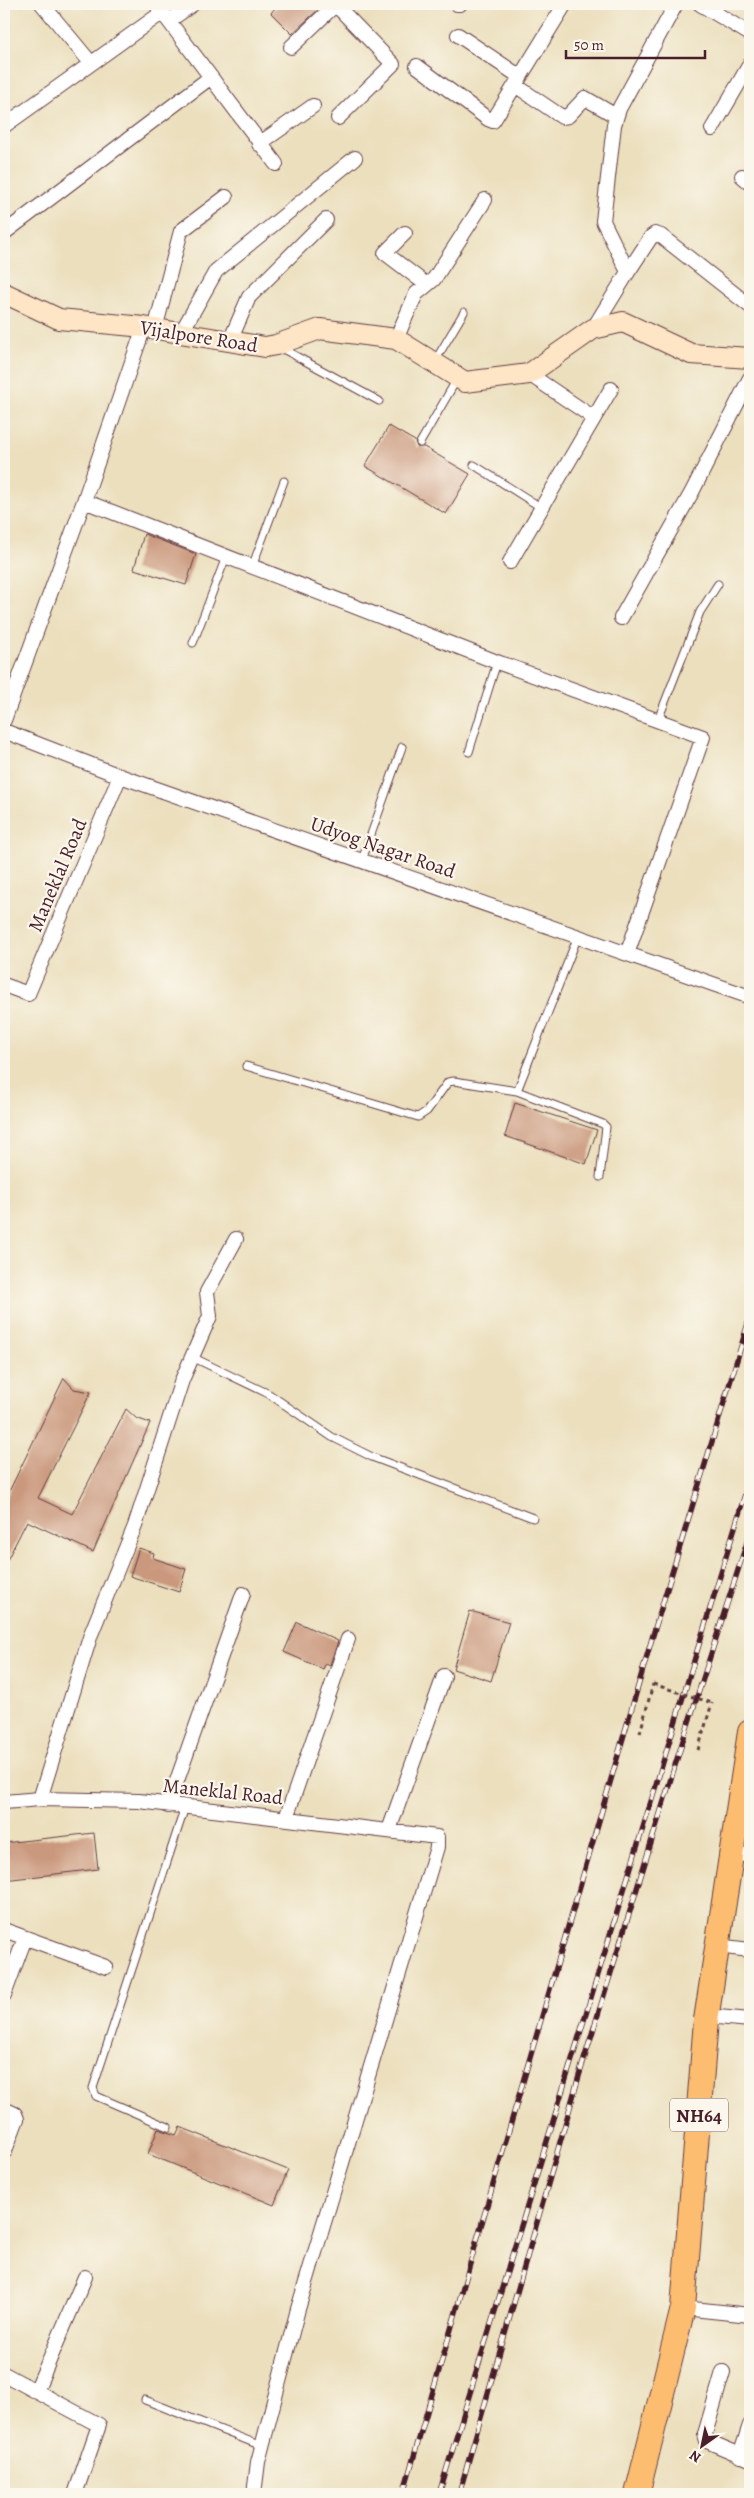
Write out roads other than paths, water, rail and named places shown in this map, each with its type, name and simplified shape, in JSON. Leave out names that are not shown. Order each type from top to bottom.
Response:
[{"type":"highway","name":"NH64","points":[[637,2494],[684,2308],[706,2016],[717,1946],[741,1854],[750,1735]]},
{"type":"main road","name":"Vijalpore Road","points":[[4,293],[59,319],[150,328],[265,347],[276,345],[320,328],[396,339],[465,382],[529,374],[593,329],[623,322],[691,354],[750,358]]},
{"type":"street","points":[[42,4],[91,63]]},
{"type":"street","points":[[4,126],[163,12],[192,4]]},
{"type":"street","points":[[291,47],[336,4],[393,64],[338,118]]},
{"type":"street","points":[[417,66],[488,120],[492,121],[565,4]]},
{"type":"street","points":[[628,272],[603,221],[616,116],[676,4]]},
{"type":"street","points":[[700,4],[750,34]]},
{"type":"street","points":[[163,12],[259,144],[276,164]]},
{"type":"street","points":[[458,35],[562,117],[568,116],[585,98],[616,116]]},
{"type":"street","points":[[712,129],[750,64]]},
{"type":"street","points":[[4,233],[211,77]]},
{"type":"street","points":[[259,144],[313,106]]},
{"type":"street","points":[[181,333],[209,282],[220,267],[355,158]]},
{"type":"street","points":[[4,720],[150,328],[181,231],[226,197]]},
{"type":"street","points":[[396,339],[416,294],[434,279],[486,200]]},
{"type":"street","points":[[230,341],[249,297],[326,220]]},
{"type":"street","points":[[405,233],[385,253],[427,285]]},
{"type":"street","points":[[593,329],[628,272],[651,237],[655,234],[661,236],[750,306]]},
{"type":"street","points":[[529,374],[594,418]]},
{"type":"street","points":[[621,618],[697,483],[750,378]]},
{"type":"street","points":[[510,562],[611,389]]},
{"type":"street","points":[[84,501],[497,662],[703,737],[627,954]]},
{"type":"street","name":"Udyog Nagar Road","points":[[4,731],[120,776],[750,997]]},
{"type":"street","name":"Maneklal Road","points":[[4,985],[28,994],[120,776]]},
{"type":"street","points":[[40,1799],[88,1643],[134,1526],[182,1380],[210,1316],[209,1288],[236,1239]]},
{"type":"street","points":[[168,1806],[244,1594]]},
{"type":"street","points":[[286,1818],[348,1639]]},
{"type":"street","points":[[388,1830],[444,1676]]},
{"type":"street","name":"Maneklal Road","points":[[4,1802],[40,1799],[139,1801],[437,1837],[437,1847],[298,2309],[262,2446]]},
{"type":"street","points":[[4,1930],[106,1967]]},
{"type":"street","points":[[4,1995],[25,1938]]},
{"type":"street","points":[[717,1946],[750,1950]]},
{"type":"street","points":[[706,2016],[750,2020]]},
{"type":"street","points":[[4,2109],[15,2114],[17,2119],[4,2153]]},
{"type":"street","points":[[36,2391],[85,2278]]},
{"type":"street","points":[[684,2308],[750,2315]]},
{"type":"street","points":[[723,2372],[705,2434],[707,2441],[714,2446],[745,2458],[750,2425]]},
{"type":"street","points":[[4,2374],[99,2425],[75,2494]]},
{"type":"street","points":[[254,2494],[262,2446]]},
{"type":"lane","points":[[434,363],[464,312]]},
{"type":"lane","points":[[276,345],[379,401]]},
{"type":"lane","points":[[420,443],[458,378]]},
{"type":"lane","points":[[474,465],[542,508]]},
{"type":"lane","points":[[252,567],[284,481]]},
{"type":"lane","points":[[193,643],[226,557]]},
{"type":"lane","points":[[658,720],[700,612],[718,584]]},
{"type":"lane","points":[[469,752],[497,662]]},
{"type":"lane","points":[[362,860],[402,747]]},
{"type":"lane","points":[[517,1091],[578,936]]},
{"type":"lane","points":[[246,1066],[418,1116],[427,1112],[448,1082],[454,1081],[517,1091],[603,1124],[606,1127],[600,1178]]},
{"type":"lane","points":[[192,1357],[268,1394],[332,1437],[372,1457],[533,1518]]},
{"type":"lane","points":[[168,2127],[96,2096],[93,2088],[185,1807]]},
{"type":"lane","points":[[144,2400],[262,2446]]},
{"type":"railway","points":[[403,2494],[653,1635],[750,1317]]},
{"type":"railway","points":[[439,2494],[750,1478]]},
{"type":"railway","points":[[459,2494],[579,2076],[677,1759],[750,1533]]}]
